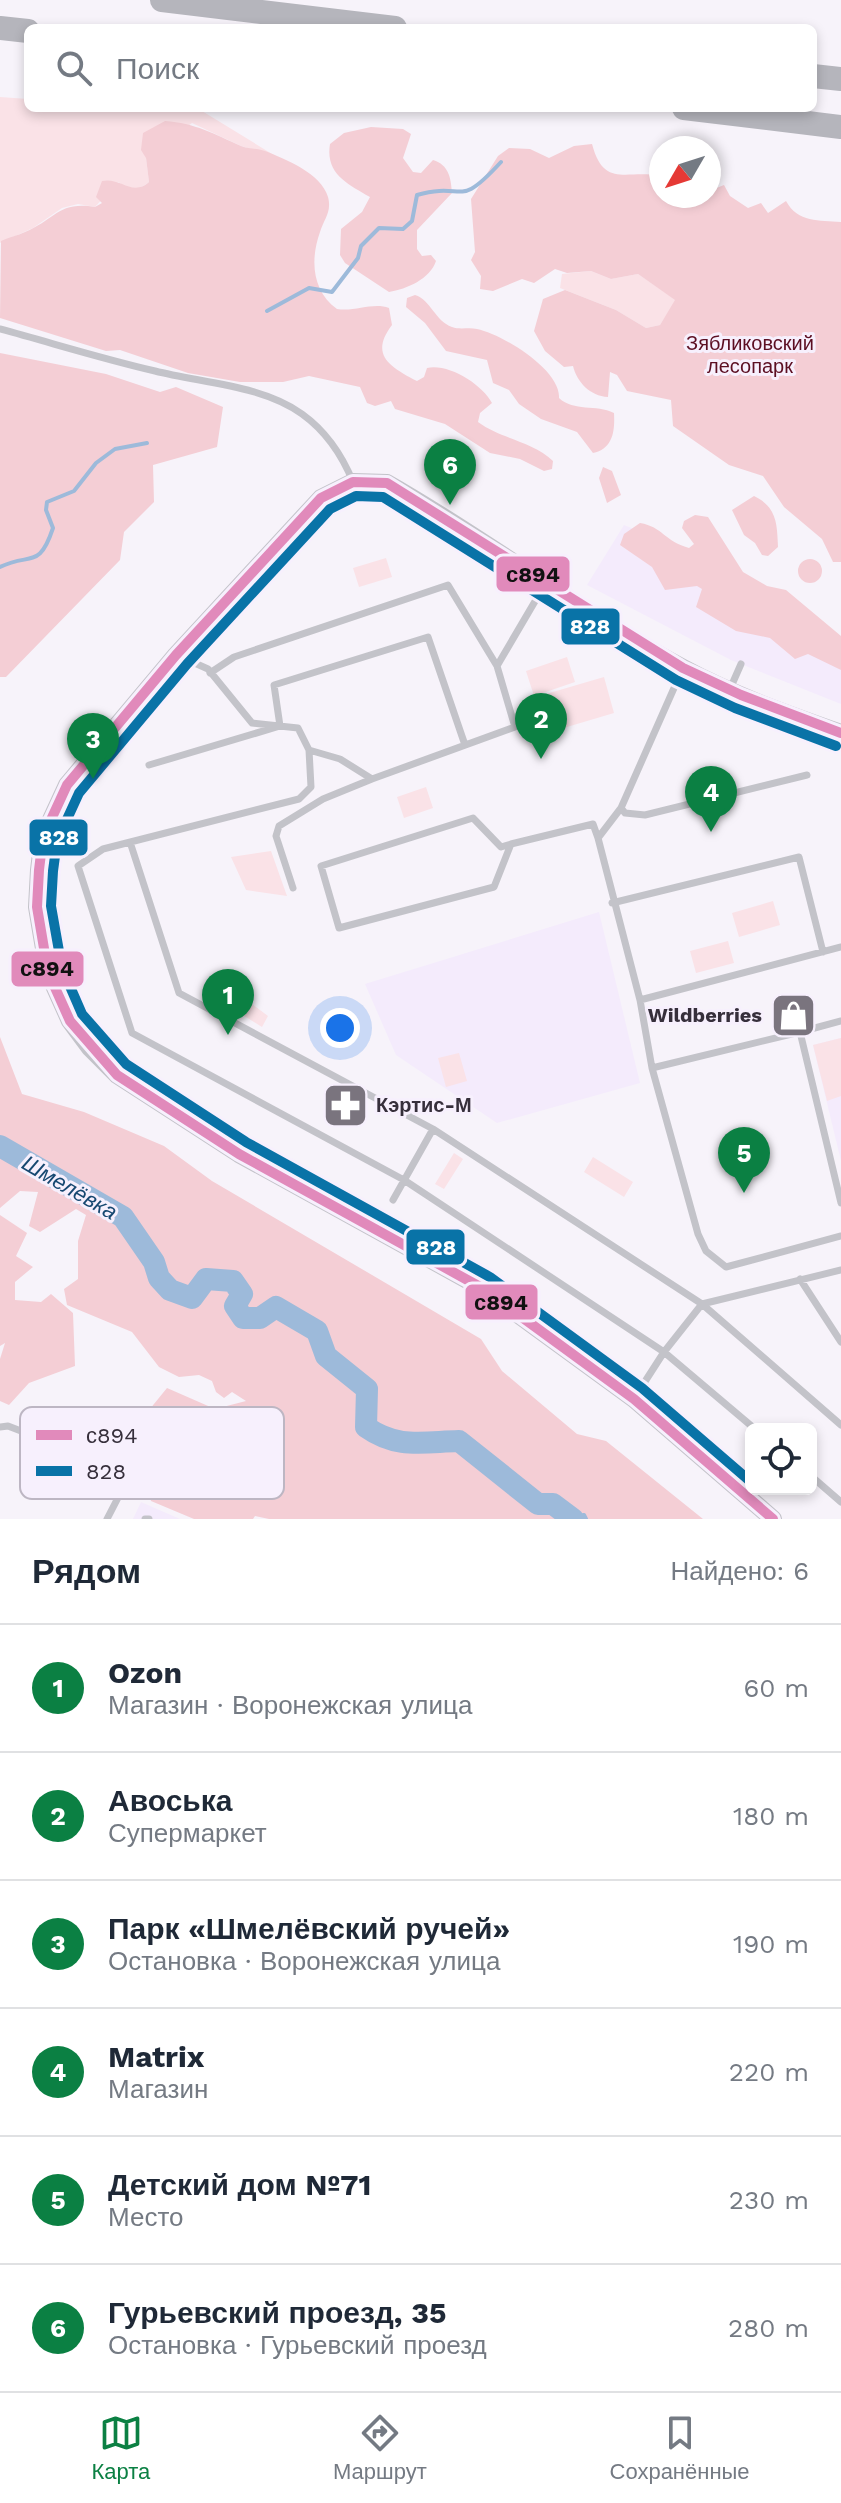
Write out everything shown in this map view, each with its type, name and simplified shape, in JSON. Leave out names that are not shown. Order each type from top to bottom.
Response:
[{"type":"highway","points":[[162,0],[362,24]]},
{"type":"highway","points":[[0,28],[24,31]]},
{"type":"highway","points":[[817,76],[841,79]]},
{"type":"highway","points":[[720,112],[841,127]]},
{"type":"street","points":[[773,1519],[634,1399],[482,1288],[239,1154],[111,1069],[70,1021],[48,972],[37,907],[43,837],[67,785],[176,655],[321,498],[353,482],[387,483],[683,668],[729,691],[841,733]]},
{"type":"lane","points":[[0,329],[156,372],[238,389],[286,406],[301,413],[332,442],[353,482]]},
{"type":"lane","points":[[497,666],[545,584]]},
{"type":"lane","points":[[210,673],[234,657],[448,585],[497,666],[515,727],[323,799],[279,826],[276,836],[293,888]]},
{"type":"lane","points":[[280,726],[274,685],[428,637],[465,745]]},
{"type":"lane","points":[[176,655],[210,673],[252,723],[298,728],[309,750],[311,787],[299,799],[103,849],[78,866],[132,1033],[404,1180],[664,1352],[748,1423]]},
{"type":"lane","points":[[729,691],[741,664]]},
{"type":"lane","points":[[598,838],[621,808],[683,668]]},
{"type":"lane","points":[[149,765],[280,726]]},
{"type":"lane","points":[[309,750],[340,759],[372,779]]},
{"type":"lane","points":[[621,808],[625,813],[645,815],[807,775]]},
{"type":"lane","points":[[511,844],[494,887],[339,928],[321,866],[473,818],[501,847],[511,844],[593,824],[640,1000],[652,1068],[698,1234],[706,1251],[726,1267],[841,1236]]},
{"type":"lane","points":[[130,842],[179,993],[433,1129],[702,1304],[841,1425]]},
{"type":"lane","points":[[612,903],[799,857],[823,952]]},
{"type":"lane","points":[[640,1000],[841,947]]},
{"type":"lane","points":[[652,1068],[841,1021]]},
{"type":"lane","points":[[800,1032],[841,1203]]},
{"type":"lane","points":[[393,1200],[433,1129]]},
{"type":"lane","points":[[634,1399],[664,1352],[702,1304],[841,1270]]},
{"type":"lane","points":[[800,1279],[841,1342]]},
{"type":"lane","points":[[0,1427],[8,1426],[20,1431]]},
{"type":"lane","points":[[817,1481],[841,1502]]},
{"type":"lane","points":[[107,1519],[117,1499]]},
{"type":"shaded area","points":[[0,97],[24,99],[24,112],[204,112],[277,157],[241,146],[192,123],[146,158],[149,182],[145,185],[134,188],[118,182],[95,207],[78,204],[62,208],[33,228],[0,243]]},
{"type":"shaded area","points":[[591,271],[611,279],[638,274],[676,300],[660,325],[646,328],[616,310],[560,288],[562,274]]},
{"type":"shaded area","points":[[624,525],[661,540],[841,646],[841,704],[731,660],[587,585]]},
{"type":"shaded area","points":[[386,558],[392,577],[359,587],[353,568]]},
{"type":"shaded area","points":[[567,657],[575,682],[534,696],[526,671]]},
{"type":"shaded area","points":[[604,677],[614,713],[540,735],[529,699]]},
{"type":"shaded area","points":[[426,787],[433,808],[404,818],[397,797]]},
{"type":"shaded area","points":[[271,851],[287,896],[246,890],[231,857]]},
{"type":"shaded area","points":[[773,901],[780,925],[739,937],[732,913]]},
{"type":"shaded area","points":[[599,912],[640,1083],[497,1123],[396,1055],[365,984]]},
{"type":"shaded area","points":[[728,941],[734,963],[696,973],[690,951]]},
{"type":"shaded area","points":[[248,1001],[268,1016],[262,1027],[241,1014]]},
{"type":"shaded area","points":[[841,1038],[841,1161],[813,1045]]},
{"type":"shaded area","points":[[841,1038],[841,1096],[827,1101],[813,1045]]},
{"type":"shaded area","points":[[459,1053],[467,1081],[446,1087],[438,1058]]},
{"type":"shaded area","points":[[454,1153],[463,1159],[444,1189],[435,1184]]},
{"type":"shaded area","points":[[593,1157],[633,1182],[624,1197],[584,1172]]},
{"type":"shaded area","points":[[141,1502],[180,1519],[133,1519]]},
{"type":"green space","points":[[165,121],[195,127],[241,146],[265,151],[301,168],[318,181],[328,197],[329,207],[317,243],[314,264],[318,284],[329,302],[337,309],[389,308],[392,325],[383,344],[383,352],[391,364],[417,381],[424,377],[427,368],[435,367],[464,376],[481,389],[492,403],[480,413],[478,422],[545,454],[553,461],[552,469],[544,471],[520,459],[490,453],[445,424],[395,409],[391,401],[375,406],[367,403],[360,387],[309,376],[283,382],[240,382],[188,373],[120,350],[106,351],[0,318],[1,241],[35,227],[65,209],[95,207],[102,203],[96,197],[102,181],[137,188],[149,182],[146,158],[141,150],[143,133]]},
{"type":"green space","points":[[371,127],[403,129],[411,134],[403,158],[413,172],[421,173],[433,160],[446,169],[452,187],[452,193],[417,230],[417,249],[422,256],[431,255],[436,261],[433,267],[417,282],[389,292],[345,263],[340,255],[341,229],[362,212],[370,197],[335,171],[329,154],[330,144],[344,133]]},
{"type":"green space","name":"Зябликовский лесопарк","points":[[592,144],[597,158],[610,172],[649,174],[649,208],[721,208],[721,186],[724,185],[730,196],[748,208],[761,203],[768,213],[786,201],[803,217],[841,222],[841,562],[833,562],[822,539],[784,507],[763,476],[729,465],[673,426],[671,400],[627,391],[617,375],[610,372],[608,397],[590,391],[581,383],[573,366],[564,367],[545,351],[534,331],[543,299],[565,290],[616,310],[646,328],[660,325],[675,300],[638,274],[611,279],[591,271],[567,273],[555,269],[534,283],[522,279],[493,291],[480,289],[481,276],[471,260],[475,252],[471,199],[498,156],[509,148],[530,149],[549,158],[574,146]]},
{"type":"green space","points":[[415,295],[425,301],[446,324],[488,332],[528,355],[551,376],[559,398],[565,402],[614,413],[609,443],[593,453],[577,432],[541,419],[519,404],[509,390],[493,383],[487,360],[446,351],[425,323],[406,307],[407,298]]},
{"type":"green space","points":[[0,353],[106,374],[160,392],[176,387],[223,407],[217,447],[153,465],[154,502],[124,532],[120,560],[6,677],[0,677]]},
{"type":"green space","points":[[603,467],[612,471],[621,495],[607,503],[599,478]]},
{"type":"green space","points":[[754,496],[767,505],[776,524],[778,547],[768,556],[762,555],[755,543],[744,535],[732,510]]},
{"type":"green space","points":[[695,515],[708,517],[743,572],[767,586],[786,590],[841,636],[841,670],[808,654],[795,659],[770,638],[736,631],[696,607],[702,589],[697,586],[665,590],[652,567],[620,545],[624,534],[640,523],[689,548],[694,544],[682,528],[684,521]]},
{"type":"green space","points":[[810,559],[818,563],[822,571],[818,579],[810,583],[802,579],[798,571],[802,563]]},
{"type":"green space","points":[[0,1037],[22,1094],[84,1112],[164,1146],[212,1181],[481,1339],[502,1371],[577,1434],[606,1441],[703,1519],[269,1519],[255,1516],[253,1519],[194,1519],[151,1501],[284,1499],[284,1407],[223,1407],[246,1401],[232,1392],[224,1398],[216,1392],[212,1381],[199,1375],[179,1377],[159,1367],[132,1332],[67,1305],[64,1289],[78,1279],[78,1241],[86,1215],[76,1209],[40,1232],[29,1226],[38,1192],[20,1191],[0,1208]]},
{"type":"green space","points":[[0,1215],[27,1233],[16,1256],[33,1267],[15,1282],[15,1300],[41,1302],[51,1294],[73,1313],[75,1366],[29,1383],[9,1405],[0,1401],[0,1359],[5,1343],[0,1346]]},
{"type":"green space","points":[[167,1388],[210,1407],[152,1407]]},
{"type":"waterway","points":[[267,311],[309,288],[332,292],[358,258],[361,246],[379,228],[403,229],[412,221],[417,195],[468,190],[501,162]]},
{"type":"waterway","points":[[0,567],[33,558],[43,550],[53,528],[46,510],[47,502],[74,491],[96,463],[115,449],[147,443]]},
{"type":"waterway","name":"Шмелёвка","points":[[0,1146],[123,1217],[154,1262],[159,1278],[170,1290],[192,1298],[206,1279],[233,1281],[242,1294],[235,1306],[243,1318],[260,1318],[276,1307],[317,1331],[326,1356],[367,1389],[366,1427],[388,1439],[399,1441],[459,1441],[538,1504],[553,1504],[573,1519]]},
{"type":"waterway","points":[[573,1517],[584,1515],[586,1519]]},
{"type":"transit line","name":"с894","points":[[773,1519],[634,1399],[482,1288],[239,1154],[117,1075],[70,1021],[48,972],[37,907],[39,870],[43,837],[67,785],[176,655],[321,498],[353,482],[387,483],[683,668],[741,695],[841,733]]},
{"type":"transit line","name":"828","points":[[745,1477],[642,1388],[490,1277],[246,1142],[126,1064],[82,1014],[62,968],[51,906],[53,871],[57,841],[79,793],[187,664],[330,509],[356,496],[383,497],[676,680],[735,708],[836,746]]},
{"type":"place","name":"Гурьевский проезд, 35","points":[[450,505]]},
{"type":"place","name":"Авоська","points":[[541,759]]},
{"type":"place","name":"Парк «Шмелёвский ручей»","points":[[93,779]]},
{"type":"place","name":"Matrix","points":[[711,832]]},
{"type":"place","name":"Wildberries","points":[[793,1015]]},
{"type":"place","name":"Ozon","points":[[228,1035]]},
{"type":"place","name":"Кэртис-М","points":[[345,1105]]},
{"type":"place","name":"Детский дом №71","points":[[744,1193]]}]
